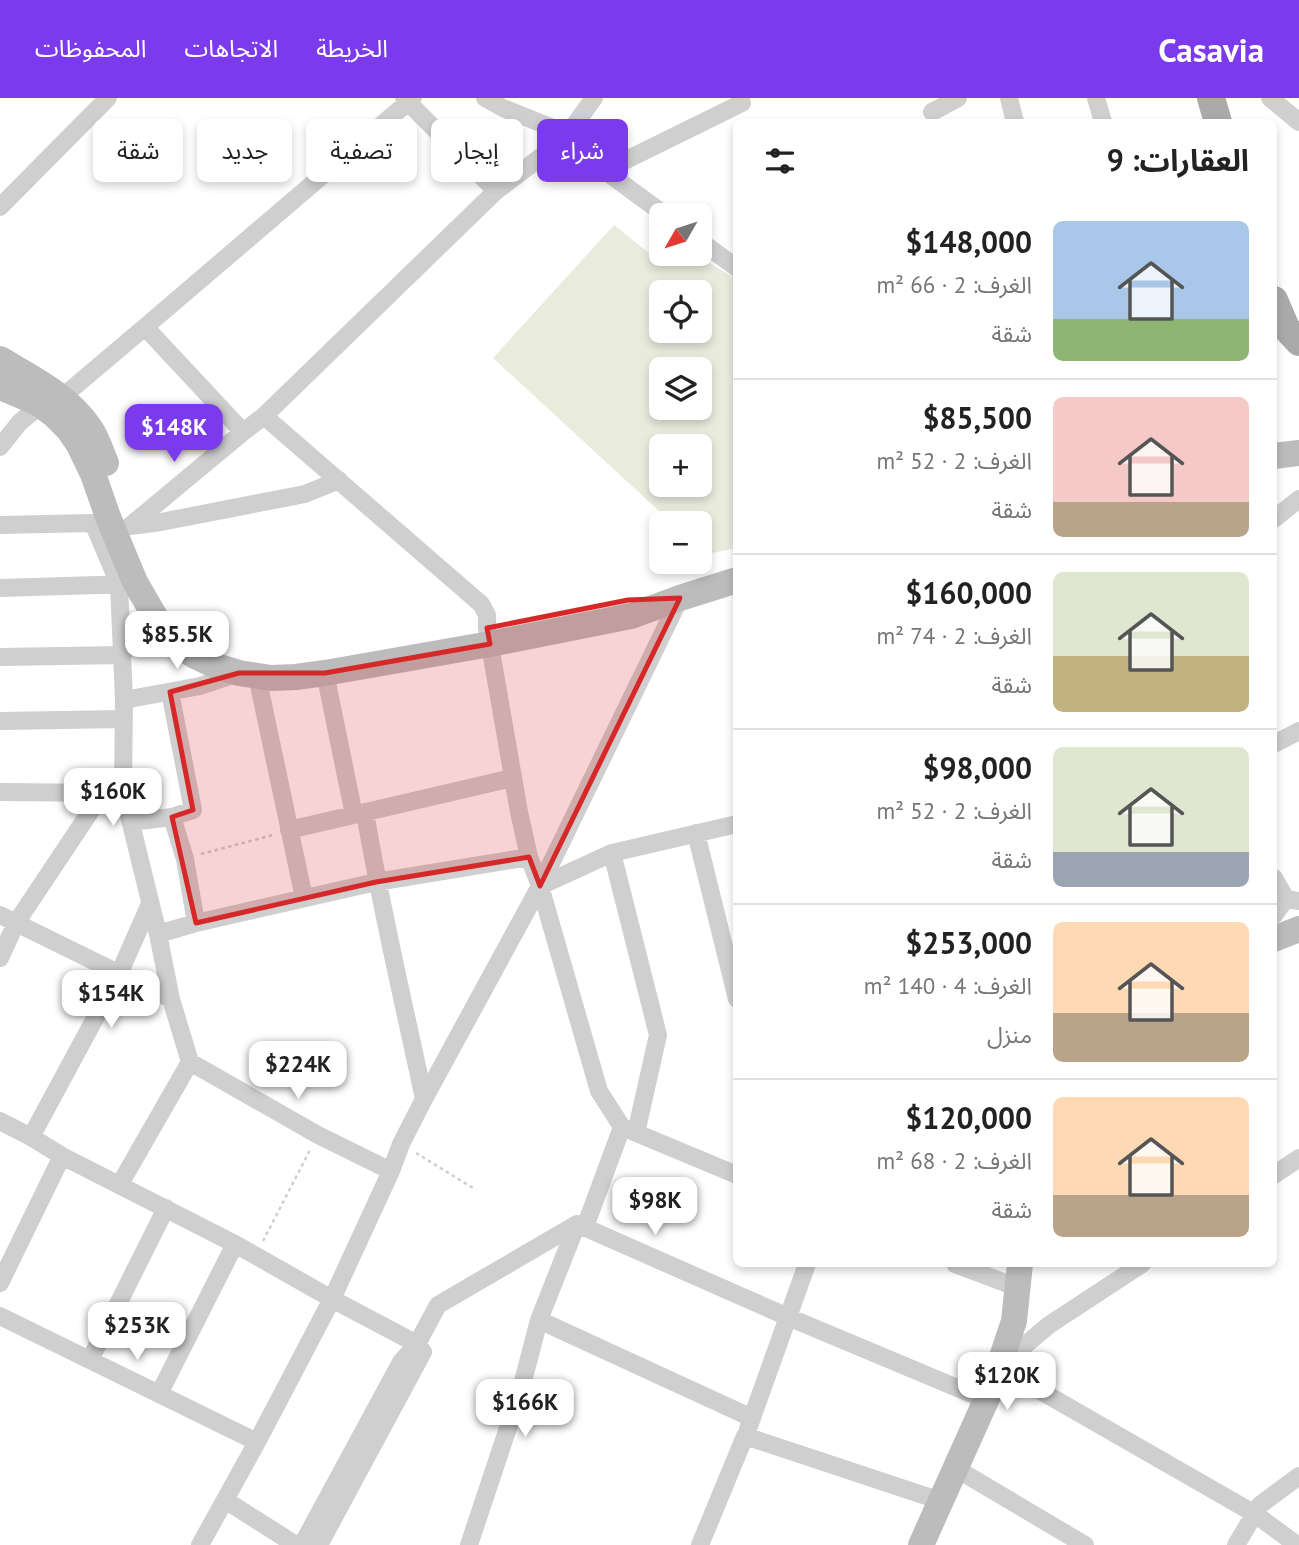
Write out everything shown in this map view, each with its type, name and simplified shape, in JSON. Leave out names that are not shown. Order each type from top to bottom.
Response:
[{"type":"main road","points":[[1211,98],[1217,119]]},
{"type":"main road","points":[[1277,307],[1286,328],[1299,342]]},
{"type":"main road","points":[[0,359],[48,387],[55,416],[79,445],[93,474],[128,584],[175,643],[216,666],[248,674],[284,677],[325,673],[488,636],[628,600],[680,598],[733,581]]},
{"type":"main road","points":[[0,387],[75,410],[91,429],[143,559],[165,605],[185,629],[208,646],[240,659],[274,663],[315,660],[488,636]]},
{"type":"main road","points":[[1277,456],[1299,453]]},
{"type":"main road","points":[[1277,938],[1299,929]]},
{"type":"main road","points":[[921,1545],[999,1367],[1014,1321],[1020,1276]]},
{"type":"street","points":[[0,207],[108,98]]},
{"type":"street","points":[[485,98],[537,122]]},
{"type":"street","points":[[519,98],[524,117]]},
{"type":"street","points":[[579,119],[594,98]]},
{"type":"street","points":[[930,111],[958,98]]},
{"type":"street","points":[[1009,98],[1015,119]]},
{"type":"street","points":[[1096,98],[1102,119]]},
{"type":"street","points":[[1270,98],[1299,121]]},
{"type":"street","points":[[0,447],[20,422],[51,402],[145,327],[408,99],[496,191]]},
{"type":"street","points":[[738,119],[735,107],[746,100]]},
{"type":"street","points":[[628,159],[746,100]]},
{"type":"street","points":[[130,526],[264,416],[496,191],[537,160]]},
{"type":"street","points":[[622,182],[649,203]]},
{"type":"street","points":[[712,250],[733,265]]},
{"type":"street","points":[[145,327],[243,432]]},
{"type":"street","points":[[264,416],[481,604],[486,615],[512,778],[529,857],[540,886],[599,1091],[629,1130],[733,1173]]},
{"type":"street","points":[[130,526],[305,494],[339,480]]},
{"type":"street","points":[[1277,517],[1299,499]]},
{"type":"street","points":[[0,525],[93,523],[128,584],[123,655],[123,791],[171,999],[190,1062],[318,1135],[391,1171]]},
{"type":"street","points":[[0,588],[128,584]]},
{"type":"street","points":[[200,1545],[332,1299],[401,1144],[540,886],[680,598]]},
{"type":"street","points":[[0,657],[123,655]]},
{"type":"street","points":[[325,673],[394,955],[424,1099]]},
{"type":"street","points":[[124,699],[170,692],[248,674],[304,898]]},
{"type":"street","points":[[131,822],[172,817],[193,810],[170,692]]},
{"type":"street","points":[[0,721],[123,719]]},
{"type":"street","points":[[1277,742],[1299,731]]},
{"type":"street","points":[[289,831],[512,778]]},
{"type":"street","points":[[0,792],[102,794],[123,791]]},
{"type":"street","points":[[0,958],[8,919],[102,794]]},
{"type":"street","points":[[172,817],[185,859],[195,923]]},
{"type":"street","points":[[540,886],[612,853],[733,825]]},
{"type":"street","points":[[696,834],[733,983]]},
{"type":"street","points":[[469,1545],[522,1389],[539,1320],[581,1226],[629,1130],[658,1035],[612,853]]},
{"type":"street","points":[[158,934],[195,923],[376,882],[529,857]]},
{"type":"street","points":[[1277,881],[1293,900],[1277,913]]},
{"type":"street","points":[[31,1137],[119,974],[150,904]]},
{"type":"street","points":[[8,919],[171,999]]},
{"type":"street","points":[[120,1184],[190,1062]]},
{"type":"street","points":[[0,1121],[62,1156],[235,1244],[417,1344],[422,1352],[319,1545]]},
{"type":"street","points":[[0,1283],[62,1156]]},
{"type":"street","points":[[1277,1173],[1299,1158]]},
{"type":"street","points":[[90,1360],[166,1208]]},
{"type":"street","points":[[581,1226],[986,1400]]},
{"type":"street","points":[[302,1545],[401,1362],[417,1344],[438,1305],[581,1226]]},
{"type":"street","points":[[159,1394],[235,1244]]},
{"type":"street","points":[[700,1545],[752,1418],[806,1267]]},
{"type":"street","points":[[972,1267],[1020,1276]]},
{"type":"street","points":[[1137,1267],[1049,1325],[999,1367],[1255,1514],[1297,1545]]},
{"type":"street","points":[[539,1320],[752,1418]]},
{"type":"street","points":[[4,1323],[90,1360],[257,1442]]},
{"type":"street","points":[[745,1436],[941,1501]]},
{"type":"street","points":[[956,1468],[1085,1545]]},
{"type":"street","points":[[1236,1545],[1261,1506],[1299,1476]]},
{"type":"street","points":[[225,1500],[296,1545]]},
{"type":"path","points":[[185,859],[289,831]]},
{"type":"path","points":[[256,1256],[318,1135]]},
{"type":"path","points":[[401,1144],[473,1188]]},
{"type":"highlighted area","points":[[680,598],[540,886],[529,857],[376,882],[196,923],[172,817],[193,810],[170,692],[239,673],[325,673],[490,644],[487,628],[628,600]]},
{"type":"shaded area","points":[[614,225],[649,253],[649,266],[712,265],[733,277],[733,549],[712,553],[712,511],[659,511],[493,358]]}]
